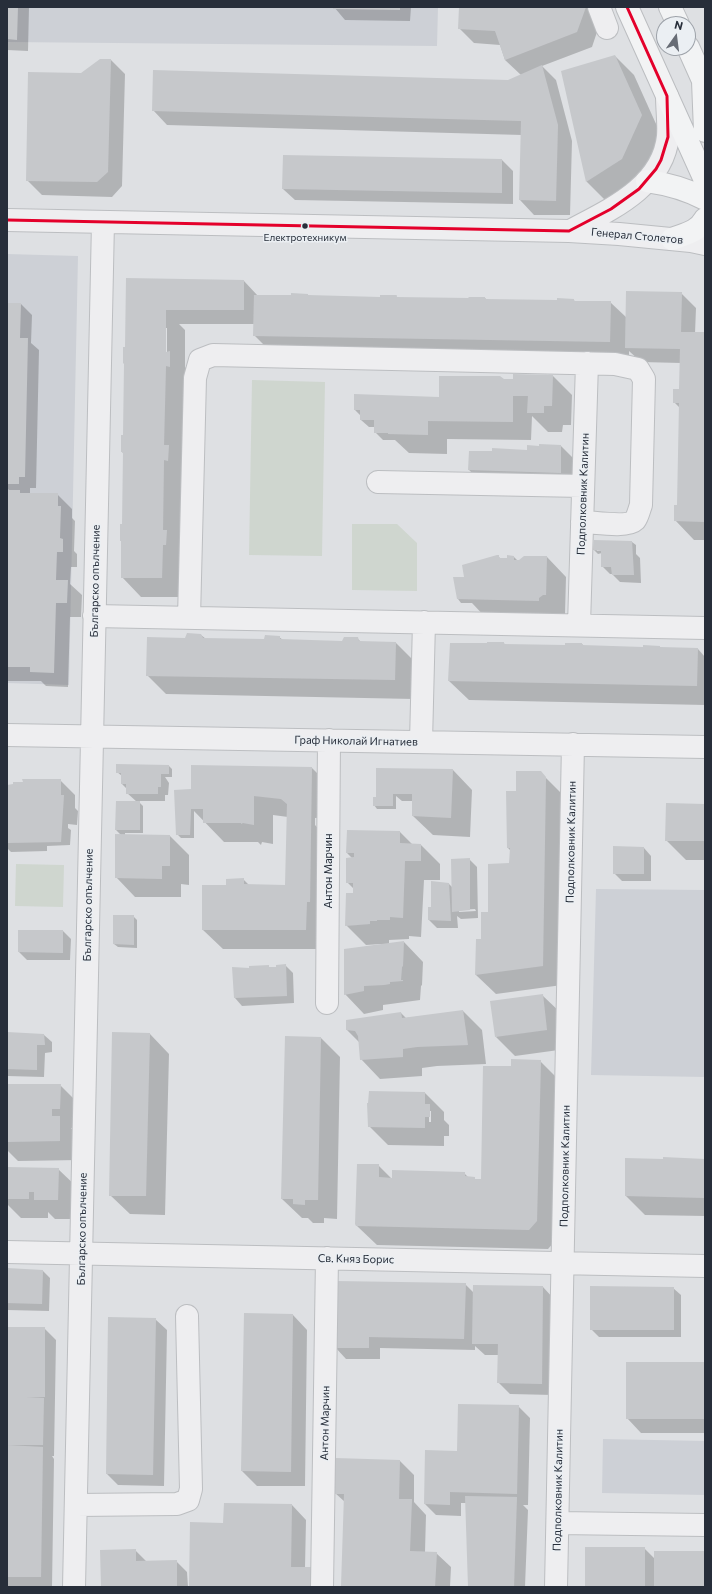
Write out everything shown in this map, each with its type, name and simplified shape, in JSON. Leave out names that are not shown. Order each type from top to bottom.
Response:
[{"type":"main road","points":[[626,7],[705,180]]},
{"type":"main road","points":[[692,56],[704,83],[705,131]]},
{"type":"main road","points":[[647,181],[663,183],[694,193],[705,199]]},
{"type":"main road","points":[[672,239],[700,227],[705,218]]},
{"type":"street","points":[[599,7],[607,28]]},
{"type":"street","name":"Генерал Столетов","points":[[569,231],[627,198],[647,181],[661,160],[668,137],[667,96]]},
{"type":"street","name":"Генерал Столетов","points":[[7,220],[569,231],[672,239],[705,244]]},
{"type":"street","name":"Българско опълчение","points":[[74,1587],[103,222]]},
{"type":"street","points":[[189,618],[194,378],[200,360],[213,355],[623,365],[638,369],[644,379],[641,505],[634,520],[626,524],[582,522]]},
{"type":"street","name":"Подполковник Калитин","points":[[580,626],[586,364]]},
{"type":"street","points":[[378,482],[583,486]]},
{"type":"street","points":[[94,616],[705,628]]},
{"type":"street","points":[[421,742],[424,622]]},
{"type":"street","name":"Граф Николай Игнатиев","points":[[7,735],[705,747]]},
{"type":"street","name":"Антон Марчин","points":[[327,1003],[329,740]]},
{"type":"street","name":"Подполковник Калитин","points":[[556,1587],[573,744]]},
{"type":"street","name":"Св. Княз Борис","points":[[7,1252],[705,1266]]},
{"type":"street","name":"Антон Марчин","points":[[322,1587],[327,1258]]},
{"type":"street","points":[[76,1505],[177,1504],[188,1500],[191,1489],[187,1316]]},
{"type":"street","points":[[558,1523],[705,1525]]},
{"type":"shaded area","points":[[7,7],[438,7],[437,46],[7,42]]},
{"type":"shaded area","points":[[7,254],[78,256],[69,685],[7,683]]},
{"type":"shaded area","points":[[252,380],[325,382],[322,556],[249,555]]},
{"type":"shaded area","points":[[352,524],[397,524],[417,543],[417,591],[352,590]]},
{"type":"shaded area","points":[[16,864],[64,865],[63,907],[15,906]]},
{"type":"shaded area","points":[[596,889],[705,890],[705,1077],[591,1075]]},
{"type":"shaded area","points":[[603,1439],[705,1441],[705,1495],[602,1493]]},
{"type":"building","points":[[7,7],[18,7],[17,40],[7,39]]},
{"type":"building","points":[[333,7],[400,7],[400,10],[333,9]]},
{"type":"building","points":[[459,7],[586,7],[577,32],[505,60],[495,31],[458,29]]},
{"type":"building","points":[[615,55],[642,115],[622,159],[586,182],[561,71]]},
{"type":"building","points":[[100,59],[111,59],[108,172],[97,182],[26,181],[28,72],[81,73]]},
{"type":"building","points":[[542,65],[558,125],[556,201],[519,200],[521,121],[152,111],[153,70],[508,80]]},
{"type":"building","points":[[283,155],[502,159],[502,193],[282,189]]},
{"type":"building","points":[[126,278],[244,280],[244,310],[166,310],[166,352],[170,351],[170,367],[166,366],[164,445],[169,445],[168,461],[164,460],[163,530],[167,530],[166,545],[163,545],[162,578],[121,578],[120,524],[122,524],[123,452],[121,452],[121,435],[123,435],[123,347],[125,347]]},
{"type":"building","points":[[626,291],[682,292],[681,332],[705,332],[705,522],[674,521],[674,505],[677,505],[679,403],[673,403],[673,389],[679,389],[680,349],[625,348]]},
{"type":"building","points":[[291,293],[308,295],[380,297],[380,295],[397,295],[396,297],[485,297],[485,299],[557,300],[557,298],[574,299],[574,301],[611,301],[610,342],[253,336],[254,295],[291,295]]},
{"type":"building","points":[[7,303],[21,303],[20,338],[28,338],[25,477],[19,477],[19,484],[7,484]]},
{"type":"building","points":[[513,374],[553,375],[552,406],[544,406],[544,413],[527,413],[528,396],[513,396],[513,422],[428,421],[428,435],[374,433],[374,420],[360,420],[360,410],[354,410],[354,394],[439,397],[439,376],[500,376],[504,379],[513,379]]},
{"type":"building","points":[[539,444],[561,445],[561,473],[468,470],[469,451],[492,451],[492,448],[527,450],[527,445],[539,446]]},
{"type":"building","points":[[7,490],[20,490],[20,493],[58,493],[58,506],[61,506],[60,538],[63,539],[63,552],[57,552],[56,580],[68,580],[67,603],[56,603],[54,673],[30,672],[30,667],[7,667]]},
{"type":"building","points":[[594,540],[632,541],[634,575],[612,575],[611,567],[601,567],[601,551],[593,550]]},
{"type":"building","points":[[499,555],[499,558],[507,558],[507,555],[514,556],[514,560],[519,560],[524,556],[547,556],[546,595],[539,598],[539,601],[457,599],[453,577],[464,577],[462,565]]},
{"type":"building","points":[[187,633],[201,634],[203,638],[264,639],[265,635],[280,636],[280,639],[342,641],[344,637],[358,637],[359,641],[396,642],[395,680],[146,676],[147,637],[185,638]]},
{"type":"building","points":[[504,642],[504,644],[565,645],[565,643],[582,643],[582,645],[643,647],[643,645],[698,648],[697,686],[448,681],[450,643]]},
{"type":"building","points":[[116,764],[169,765],[169,774],[161,774],[161,787],[158,787],[158,794],[126,794],[126,784],[121,784],[121,773],[116,773]]},
{"type":"building","points":[[191,765],[312,767],[310,902],[307,902],[306,930],[202,930],[202,885],[226,885],[226,879],[244,878],[244,884],[285,885],[287,804],[281,799],[254,796],[254,825],[243,823],[203,823],[203,809],[191,809],[190,835],[176,835],[174,790],[191,789]]},
{"type":"building","points":[[376,768],[453,769],[451,818],[412,816],[412,794],[393,794],[393,806],[373,806],[373,797],[376,797]]},
{"type":"building","points":[[516,771],[541,771],[546,777],[543,966],[475,975],[476,939],[481,939],[481,912],[488,912],[488,864],[509,863],[510,848],[507,848],[506,791],[516,791]]},
{"type":"building","points":[[22,779],[61,779],[61,795],[64,795],[61,842],[7,843],[7,785],[13,784],[13,782],[23,782]]},
{"type":"building","points":[[116,801],[140,801],[140,830],[115,830]]},
{"type":"building","points":[[666,803],[705,804],[705,841],[665,841]]},
{"type":"building","points":[[347,830],[400,831],[400,843],[421,844],[421,861],[405,861],[403,918],[390,917],[390,920],[370,921],[370,924],[345,926],[346,893],[353,893],[353,883],[346,883],[346,858],[354,857],[354,853],[346,853]]},
{"type":"building","points":[[115,834],[170,835],[170,866],[162,866],[162,879],[115,878]]},
{"type":"building","points":[[613,846],[644,847],[644,874],[613,874]]},
{"type":"building","points":[[470,858],[470,910],[452,912],[451,859]]},
{"type":"building","points":[[431,881],[449,883],[451,921],[428,920],[428,907],[431,907]]},
{"type":"building","points":[[113,915],[134,915],[134,945],[113,944]]},
{"type":"building","points":[[18,930],[63,930],[63,953],[18,952]]},
{"type":"building","points":[[404,941],[401,980],[403,981],[390,982],[390,984],[384,985],[364,986],[364,991],[344,995],[344,949]]},
{"type":"building","points":[[286,964],[287,996],[234,998],[232,967],[249,968],[249,966],[269,965],[269,967],[276,967],[276,965]]},
{"type":"building","points":[[543,994],[547,1030],[495,1037],[490,1001]]},
{"type":"building","points":[[463,1010],[468,1045],[403,1049],[403,1057],[360,1060],[358,1036],[355,1031],[346,1030],[346,1020],[401,1012],[402,1018]]},
{"type":"building","points":[[7,1032],[44,1034],[45,1045],[37,1045],[37,1070],[7,1069]]},
{"type":"building","points":[[112,1032],[150,1033],[146,1196],[109,1196]]},
{"type":"building","points":[[285,1036],[321,1037],[318,1200],[305,1200],[305,1205],[293,1204],[293,1199],[281,1199]]},
{"type":"building","points":[[511,1059],[541,1060],[537,1221],[529,1230],[356,1226],[357,1164],[379,1164],[379,1177],[392,1178],[392,1170],[465,1172],[465,1176],[481,1179],[483,1066],[511,1066]]},
{"type":"building","points":[[7,1084],[61,1084],[60,1109],[52,1109],[52,1116],[60,1116],[60,1141],[7,1142]]},
{"type":"building","points":[[369,1091],[425,1092],[425,1104],[430,1104],[430,1117],[425,1117],[425,1128],[368,1127],[367,1103]]},
{"type":"building","points":[[663,1157],[705,1159],[705,1198],[625,1196],[625,1158],[663,1159]]},
{"type":"building","points":[[7,1167],[59,1168],[58,1200],[34,1200],[34,1192],[29,1192],[29,1199],[7,1199]]},
{"type":"building","points":[[7,1268],[43,1270],[42,1304],[7,1303]]},
{"type":"building","points":[[335,1281],[466,1283],[464,1339],[369,1337],[369,1348],[334,1348]]},
{"type":"building","points":[[473,1285],[543,1286],[542,1384],[497,1383],[498,1344],[472,1344]]},
{"type":"building","points":[[590,1286],[674,1287],[674,1330],[590,1330]]},
{"type":"building","points":[[244,1313],[293,1314],[291,1472],[241,1471]]},
{"type":"building","points":[[108,1317],[156,1318],[153,1475],[106,1474]]},
{"type":"building","points":[[7,1327],[45,1327],[45,1397],[26,1397],[44,1398],[43,1445],[7,1445]]},
{"type":"building","points":[[626,1362],[705,1362],[705,1419],[626,1419]]},
{"type":"building","points":[[458,1404],[519,1405],[517,1494],[450,1492],[450,1505],[424,1504],[425,1450],[457,1451]]},
{"type":"building","points":[[7,1445],[43,1447],[41,1577],[7,1577]]},
{"type":"building","points":[[335,1458],[400,1460],[399,1499],[412,1499],[410,1551],[437,1552],[435,1587],[341,1586],[344,1494],[334,1494]]},
{"type":"building","points":[[465,1496],[517,1497],[514,1587],[468,1587]]},
{"type":"building","points":[[224,1503],[292,1504],[291,1567],[311,1567],[311,1587],[189,1587],[190,1522],[223,1523]]},
{"type":"building","points":[[585,1547],[645,1547],[645,1587],[585,1587]]},
{"type":"building","points":[[136,1549],[136,1561],[177,1560],[177,1587],[101,1587],[100,1550]]},
{"type":"building","points":[[654,1551],[705,1551],[705,1587],[654,1587]]},
{"type":"transit line","points":[[7,220],[569,231],[611,209],[639,189],[656,169],[661,160],[668,137],[667,96],[627,7]]},
{"type":"place","name":"Електротехникум","points":[[305,226]]}]
